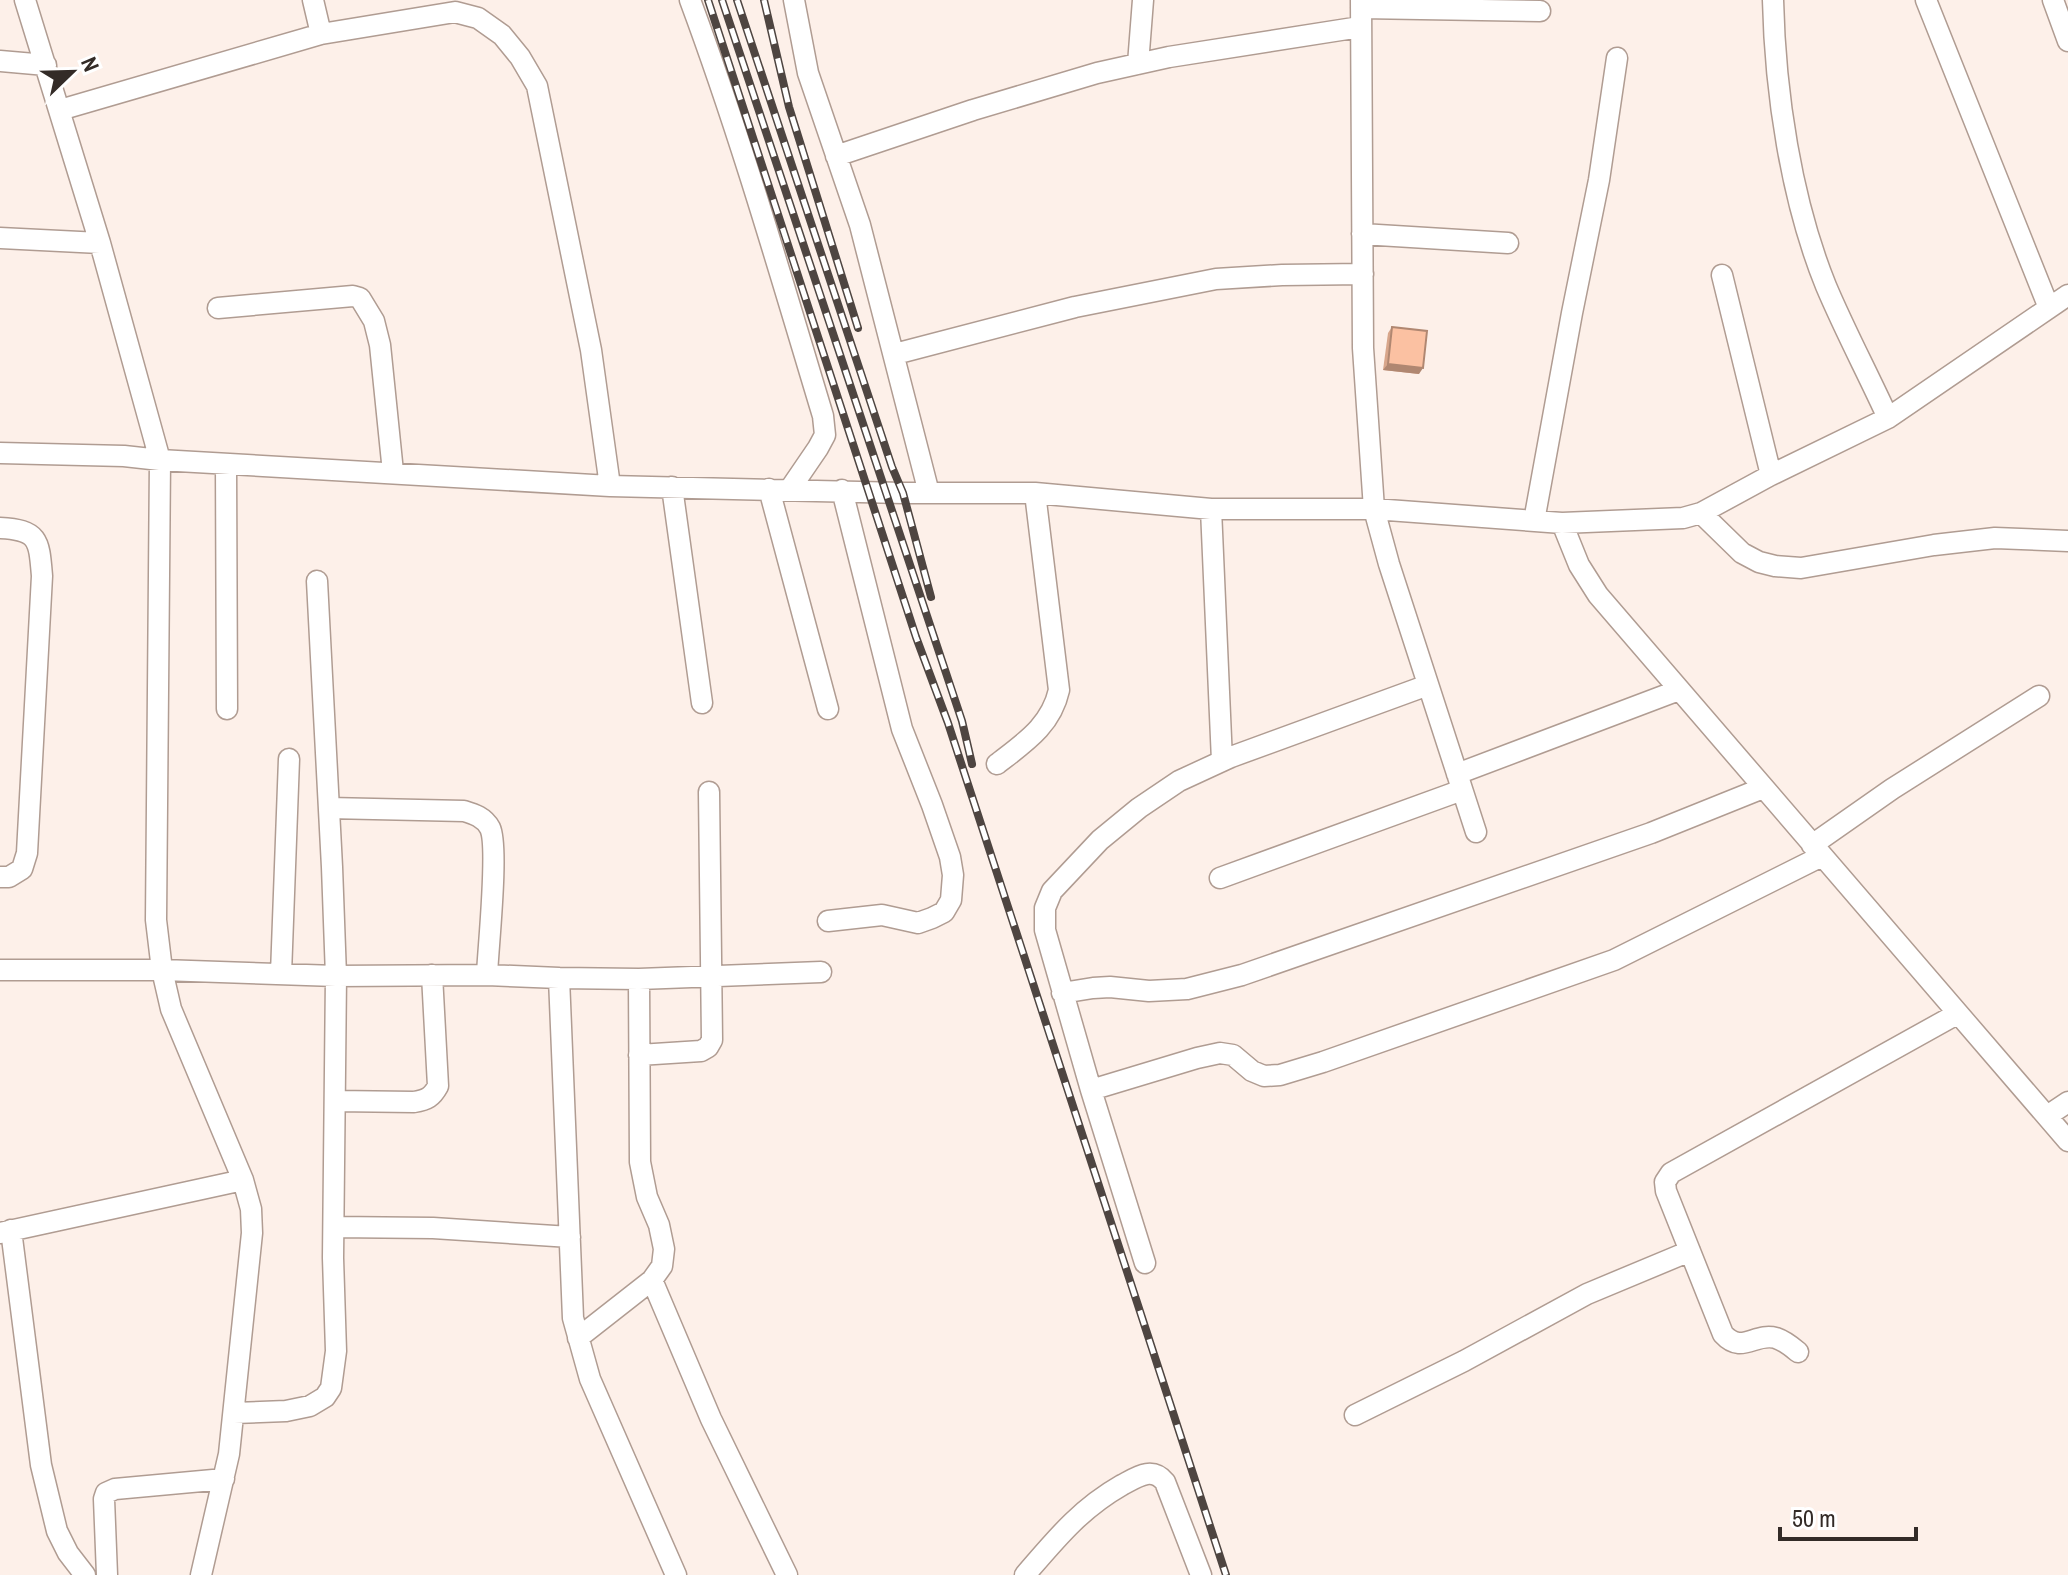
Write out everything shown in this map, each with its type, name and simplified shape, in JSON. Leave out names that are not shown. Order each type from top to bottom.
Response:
[{"type":"street","points":[[25,0],[100,243],[160,460],[156,920],[162,970],[171,1009],[243,1180],[251,1209],[252,1233],[229,1454],[201,1575]]},
{"type":"street","points":[[313,0],[321,34]]},
{"type":"street","points":[[690,0],[713,61],[823,416],[825,435],[790,489]]},
{"type":"street","points":[[794,0],[808,73],[860,225],[929,493]]},
{"type":"street","points":[[1138,64],[1143,0]]},
{"type":"street","points":[[1773,0],[1783,122],[1805,224],[1826,286],[1888,418]]},
{"type":"street","points":[[1926,0],[2049,308]]},
{"type":"street","points":[[2053,0],[2068,41]]},
{"type":"street","points":[[836,156],[1097,73],[1361,12],[1540,11]]},
{"type":"street","points":[[60,110],[321,34],[455,12],[478,18],[502,35],[537,86],[591,350],[610,486]]},
{"type":"street","points":[[1361,12],[1363,348],[1374,509],[1476,832]]},
{"type":"street","points":[[1534,521],[1599,180],[1617,58]]},
{"type":"street","points":[[0,61],[46,65]]},
{"type":"street","points":[[1362,234],[1508,243]]},
{"type":"street","points":[[0,238],[100,243]]},
{"type":"street","points":[[895,354],[1075,307],[1216,279],[1363,274]]},
{"type":"street","points":[[1722,275],[1771,475]]},
{"type":"street","points":[[0,453],[124,456],[610,486],[1035,493],[1211,509],[1374,509],[1562,523],[1683,518],[1701,513],[1888,418],[2068,295]]},
{"type":"street","points":[[218,308],[353,296],[360,298],[374,321],[380,345],[393,472]]},
{"type":"street","points":[[226,464],[227,709]]},
{"type":"street","points":[[672,487],[702,703]]},
{"type":"street","points":[[769,489],[828,709]]},
{"type":"street","points":[[828,921],[882,915],[918,923],[932,918],[944,912],[951,900],[953,875],[932,805],[902,729],[842,490]]},
{"type":"street","points":[[997,764],[1040,728],[1056,704],[1059,690],[1035,493]]},
{"type":"street","points":[[1211,509],[1222,761]]},
{"type":"street","points":[[1701,513],[1742,553],[1759,562],[1801,568],[1934,545],[1995,538],[2068,541]]},
{"type":"street","points":[[1562,523],[1579,565],[1598,595],[2068,1141]]},
{"type":"street","points":[[0,528],[19,529],[32,534],[40,548],[42,576],[27,853],[22,869],[9,877],[0,877]]},
{"type":"street","points":[[234,1413],[286,1411],[310,1406],[325,1397],[331,1388],[336,1351],[336,976],[317,581]]},
{"type":"street","points":[[1145,1263],[1045,930],[1045,908],[1052,891],[1100,840],[1179,781],[1222,761],[1428,685]]},
{"type":"street","points":[[1220,878],[1679,690]]},
{"type":"street","points":[[1091,1090],[1220,1053],[1233,1055],[1252,1071],[1264,1076],[1280,1075],[1614,960],[1817,851],[1892,789],[2039,696]]},
{"type":"street","points":[[281,974],[289,759]]},
{"type":"street","points":[[1062,993],[1110,987],[1149,991],[1187,989],[1242,975],[1651,833],[1763,788]]},
{"type":"street","points":[[639,1055],[701,1051],[712,1040],[709,792]]},
{"type":"street","points":[[329,808],[464,811],[479,816],[490,829],[494,856],[487,975]]},
{"type":"street","points":[[0,970],[639,979],[821,972]]},
{"type":"street","points":[[335,1101],[414,1102],[433,1096],[438,1086],[432,975]]},
{"type":"street","points":[[559,978],[573,1318],[590,1379],[676,1575]]},
{"type":"street","points":[[578,1338],[652,1280],[662,1266],[664,1249],[659,1225],[647,1197],[640,1162],[639,979]]},
{"type":"street","points":[[1798,1352],[1776,1338],[1766,1337],[1741,1344],[1730,1342],[1723,1334],[1665,1182],[1671,1173],[1957,1014]]},
{"type":"street","points":[[2047,1116],[2068,1102]]},
{"type":"street","points":[[85,1575],[68,1553],[57,1531],[41,1465],[5,1232],[243,1180]]},
{"type":"street","points":[[334,1227],[433,1228],[570,1237]]},
{"type":"street","points":[[1355,1415],[1464,1361],[1587,1294],[1690,1251]]},
{"type":"street","points":[[652,1280],[711,1419],[787,1575]]},
{"type":"street","points":[[1025,1575],[1078,1515],[1104,1495],[1149,1472],[1160,1475],[1165,1482],[1201,1575]]},
{"type":"street","points":[[107,1575],[106,1493],[115,1489],[224,1479]]},
{"type":"building","points":[[1392,327],[1427,331],[1423,368],[1388,364]]},
{"type":"railway","points":[[708,0],[1226,1575]]},
{"type":"railway","points":[[722,0],[962,721],[972,764]]},
{"type":"railway","points":[[737,0],[903,493],[931,597]]},
{"type":"railway","points":[[764,0],[789,107],[858,328]]}]
